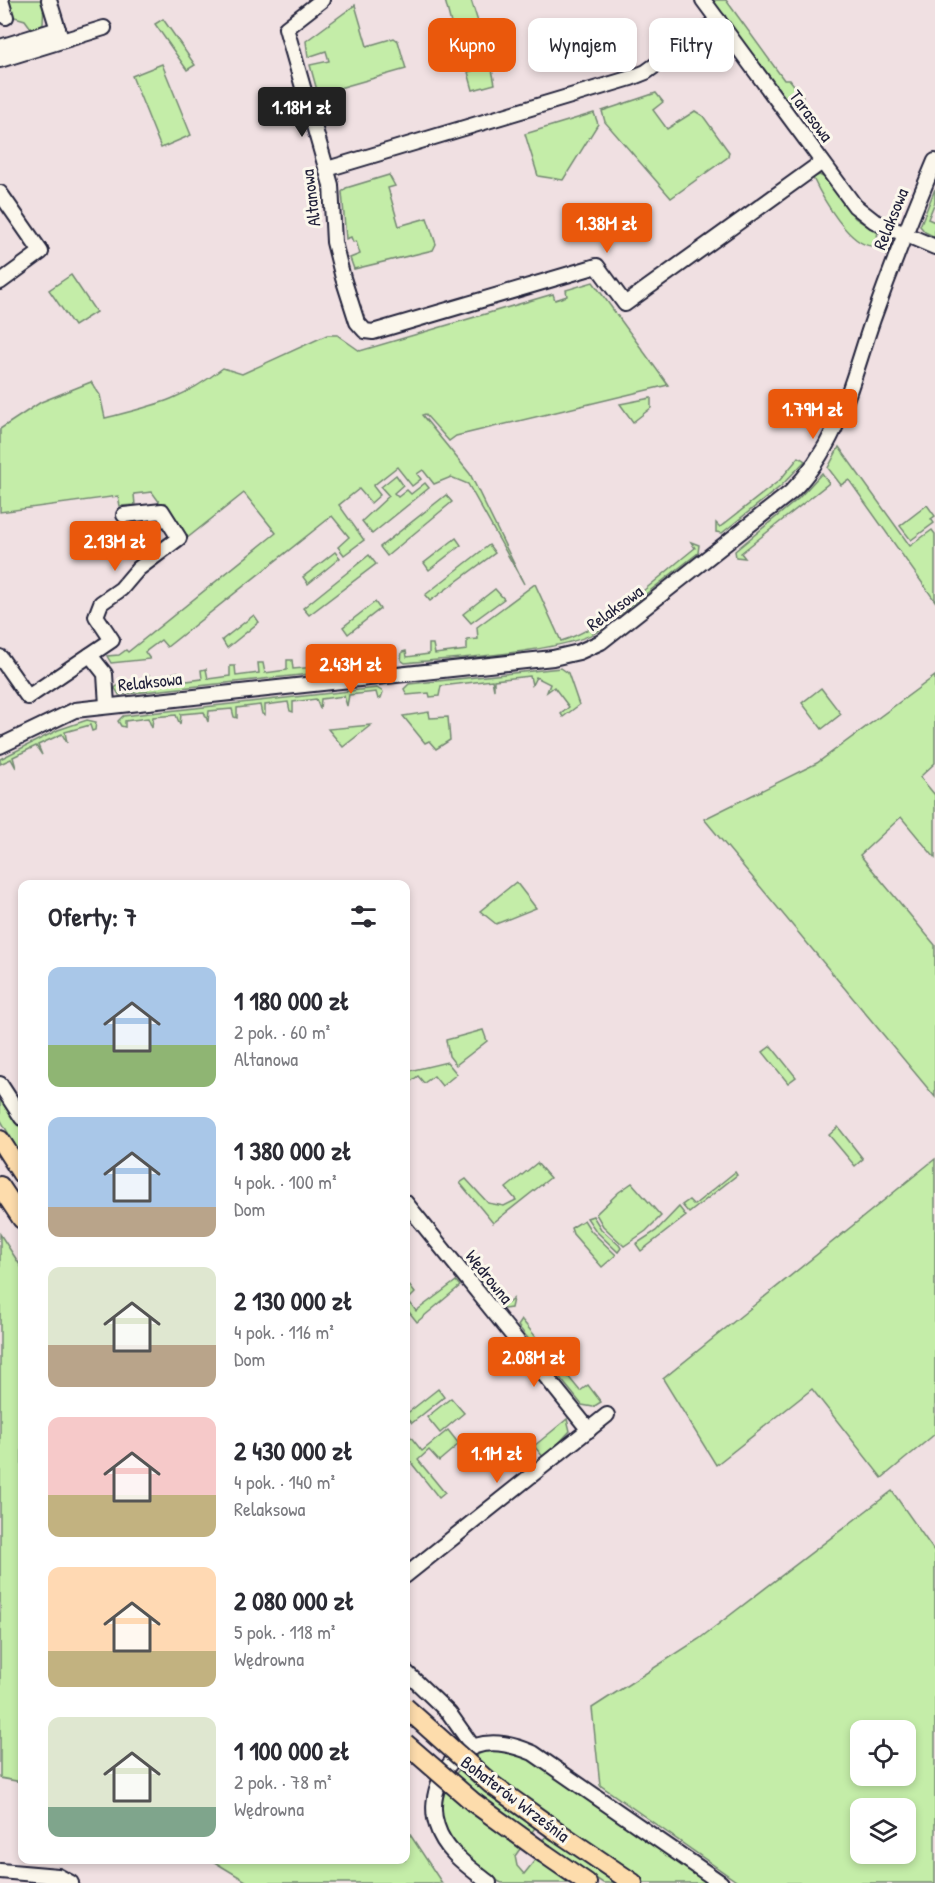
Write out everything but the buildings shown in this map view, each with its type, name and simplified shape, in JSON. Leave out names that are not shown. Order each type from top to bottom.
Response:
[{"type":"main road","points":[[0,1140],[18,1168]]},
{"type":"main road","points":[[0,1186],[18,1214]]},
{"type":"main road","name":"Bohaterów Września","points":[[410,1711],[491,1784],[633,1883]]},
{"type":"main road","name":"Bohaterów Września","points":[[410,1747],[480,1808],[587,1883]]},
{"type":"street","points":[[1,0],[6,17]]},
{"type":"street","points":[[49,0],[60,35]]},
{"type":"street","points":[[39,35],[47,25],[49,0]]},
{"type":"street","name":"Altanowa","points":[[322,0],[286,28],[331,185],[334,242],[357,322],[365,331],[373,332],[597,266],[625,303],[822,162]]},
{"type":"street","name":"Tarasowa","points":[[703,0],[716,18]]},
{"type":"street","points":[[0,47],[39,35],[60,35],[104,28]]},
{"type":"street","points":[[0,60],[60,35]]},
{"type":"street","name":"Tarasowa","points":[[734,42],[864,215],[935,247]]},
{"type":"street","points":[[327,169],[631,78],[649,70]]},
{"type":"street","name":"Relaksowa","points":[[0,746],[75,710],[553,658],[579,652],[601,642],[784,497],[817,462],[838,424],[904,234],[935,160]]},
{"type":"street","points":[[0,193],[41,252],[0,282]]},
{"type":"street","points":[[0,657],[28,697],[112,640],[96,616],[100,603],[121,589],[138,569],[179,538],[162,511],[124,515]]},
{"type":"street","points":[[90,655],[105,674],[107,705]]},
{"type":"street","points":[[0,1084],[18,1112]]},
{"type":"street","name":"Wędrowna","points":[[410,1208],[589,1430]]},
{"type":"street","points":[[410,1572],[606,1415]]},
{"type":"street","points":[[410,1676],[449,1713],[473,1747]]},
{"type":"street","points":[[489,1883],[455,1856],[444,1842],[434,1816],[436,1790],[443,1774],[462,1753],[473,1747],[500,1743],[533,1753],[721,1883]]},
{"type":"street","points":[[0,1871],[58,1876],[71,1883]]},
{"type":"green space","points":[[7,0],[44,0],[43,24],[33,31],[25,20],[11,16]]},
{"type":"green space","points":[[445,0],[471,0],[477,18],[450,18]]},
{"type":"green space","points":[[711,0],[726,0],[784,80],[790,80],[803,97],[798,105],[788,104],[734,31],[734,18],[724,18]]},
{"type":"green space","points":[[355,5],[367,46],[394,38],[398,41],[406,69],[318,94],[310,65],[329,61],[326,51],[308,57],[306,41]]},
{"type":"green space","points":[[163,19],[195,65],[187,70],[155,24]]},
{"type":"green space","points":[[162,64],[191,135],[161,148],[132,76]]},
{"type":"green space","points":[[468,72],[492,72],[495,84],[473,90]]},
{"type":"green space","points":[[656,93],[663,102],[653,110],[667,129],[695,111],[703,116],[729,152],[728,157],[671,198],[605,122],[602,111]]},
{"type":"green space","points":[[594,113],[598,124],[563,180],[538,176],[525,134]]},
{"type":"green space","points":[[389,175],[395,186],[388,188],[399,226],[427,218],[436,244],[433,250],[354,269],[350,258],[360,254],[356,241],[353,242],[351,237],[346,239],[342,192],[346,188]]},
{"type":"green space","points":[[819,175],[828,179],[855,218],[878,233],[874,246],[856,239],[838,220],[813,178]]},
{"type":"green space","points":[[935,189],[935,202],[928,219],[935,222],[935,237],[925,232],[920,226]]},
{"type":"green space","points":[[71,275],[96,312],[74,326],[49,290]]},
{"type":"green space","points":[[593,282],[668,385],[456,436],[449,441],[425,414],[422,415],[470,474],[524,584],[468,484],[451,477],[434,484],[423,470],[417,474],[421,479],[412,486],[397,467],[373,486],[380,495],[371,503],[359,489],[339,505],[364,540],[344,555],[338,547],[349,537],[332,516],[167,647],[161,640],[145,652],[150,659],[111,663],[107,656],[119,655],[126,650],[128,652],[276,533],[244,493],[186,539],[152,492],[134,494],[135,505],[120,506],[118,496],[0,512],[0,429],[41,402],[91,382],[100,395],[105,418],[180,395],[223,368],[242,374],[327,335],[337,335],[360,351],[553,294],[555,300],[567,296],[566,290]]},
{"type":"green space","points":[[651,398],[651,408],[633,422],[620,404]]},
{"type":"green space","points":[[839,447],[910,546],[932,530],[935,534],[935,601],[849,480],[841,485],[828,468]]},
{"type":"green space","points":[[799,457],[805,461],[781,486],[722,533],[716,532],[716,523],[720,527],[780,480]]},
{"type":"green space","points":[[822,473],[829,483],[741,553],[745,558],[736,557],[735,551],[798,499]]},
{"type":"green space","points":[[396,475],[403,485],[394,493],[398,497],[407,490],[411,494],[425,483],[429,488],[372,534],[362,521],[389,496],[381,487]]},
{"type":"green space","points":[[446,495],[452,502],[387,556],[380,547]]},
{"type":"green space","points":[[927,505],[935,516],[931,519],[934,523],[911,540],[900,526]]},
{"type":"green space","points":[[456,538],[461,545],[429,570],[424,563]]},
{"type":"green space","points":[[691,542],[699,545],[698,553],[600,630],[584,638],[507,653],[405,663],[401,660],[402,652],[406,651],[407,657],[429,654],[429,644],[433,644],[435,654],[467,650],[467,640],[478,639],[477,627],[535,584],[561,641],[596,625],[614,613],[695,548]]},
{"type":"green space","points":[[489,545],[495,553],[430,601],[425,595]]},
{"type":"green space","points":[[335,552],[340,558],[308,584],[303,577]]},
{"type":"green space","points":[[369,555],[376,564],[309,615],[303,608]]},
{"type":"green space","points":[[495,589],[504,599],[471,623],[463,614]]},
{"type":"green space","points":[[375,602],[380,609],[348,634],[343,627]]},
{"type":"green space","points":[[254,615],[259,622],[227,648],[222,640]]},
{"type":"green space","points":[[349,653],[350,663],[373,661],[374,655],[378,657],[379,664],[375,667],[119,695],[115,688],[121,683],[122,688],[145,686],[144,676],[149,675],[150,685],[174,683],[173,673],[178,672],[179,682],[202,679],[201,670],[206,669],[208,679],[230,676],[230,666],[235,666],[236,676],[259,673],[258,663],[263,663],[265,673],[287,670],[287,660],[292,660],[293,669],[316,667],[315,657],[320,656],[321,666],[344,664],[344,654]]},
{"type":"green space","points":[[561,668],[568,673],[579,705],[563,717],[561,714],[569,707],[554,687],[547,692],[550,684],[536,677],[532,685],[530,676],[494,680],[494,690],[492,680],[441,686],[439,696],[430,697],[429,693],[407,695],[404,689],[409,684]]},
{"type":"green space","points":[[935,676],[935,763],[920,777],[935,795],[935,858],[901,817],[860,855],[935,945],[935,1097],[704,819],[817,763]]},
{"type":"green space","points":[[377,688],[383,692],[381,698],[378,699],[376,692],[349,695],[347,706],[344,696],[321,699],[320,709],[316,699],[293,702],[293,712],[290,711],[288,702],[265,705],[265,715],[262,714],[260,705],[237,708],[237,718],[234,717],[232,709],[209,711],[208,722],[204,712],[181,714],[180,725],[176,715],[153,717],[152,728],[148,718],[125,721],[125,727],[121,726],[118,721],[123,716]]},
{"type":"green space","points":[[821,688],[841,714],[822,729],[802,703]]},
{"type":"green space","points":[[429,712],[430,718],[448,717],[450,740],[436,749],[429,741],[425,743],[403,716]]},
{"type":"green space","points":[[87,720],[96,722],[95,730],[92,731],[90,725],[65,732],[67,743],[62,734],[38,745],[42,755],[36,746],[13,757],[16,768],[11,759],[0,764],[0,759],[58,730]]},
{"type":"green space","points":[[371,725],[343,747],[328,729]]},
{"type":"green space","points":[[516,882],[536,908],[496,924],[480,911]]},
{"type":"green space","points":[[483,1030],[487,1041],[456,1065],[449,1056],[446,1040]]},
{"type":"green space","points":[[771,1046],[796,1077],[788,1083],[763,1052]]},
{"type":"green space","points":[[447,1062],[457,1074],[442,1086],[434,1076],[424,1083],[418,1076],[410,1082],[410,1071]]},
{"type":"green space","points":[[0,1094],[18,1123],[18,1150],[0,1119]]},
{"type":"green space","points":[[838,1127],[863,1159],[855,1166],[829,1135]]},
{"type":"green space","points":[[935,1159],[935,1434],[882,1478],[812,1389],[716,1465],[663,1379]]},
{"type":"green space","points":[[537,1163],[550,1178],[493,1223],[460,1183],[466,1179],[488,1203],[504,1206],[516,1200],[506,1188]]},
{"type":"green space","points":[[735,1172],[737,1175],[689,1213],[682,1205],[689,1200],[694,1205]]},
{"type":"green space","points":[[632,1183],[661,1216],[646,1231],[624,1246],[603,1226],[596,1214]]},
{"type":"green space","points":[[679,1207],[686,1216],[641,1251],[636,1244],[656,1231]]},
{"type":"green space","points":[[593,1216],[601,1229],[619,1245],[621,1248],[618,1252],[596,1231],[587,1218]]},
{"type":"green space","points":[[584,1220],[591,1231],[616,1255],[602,1267],[573,1234],[571,1228]]},
{"type":"green space","points":[[0,1234],[18,1262],[18,1781],[0,1778]]},
{"type":"green space","points":[[480,1265],[487,1267],[483,1271],[508,1303],[513,1299],[511,1308],[504,1309],[474,1272]]},
{"type":"green space","points":[[456,1281],[460,1286],[417,1322],[410,1313],[410,1303],[416,1311]]},
{"type":"green space","points":[[410,1287],[415,1293],[410,1298]]},
{"type":"green space","points":[[522,1320],[580,1391],[588,1385],[601,1402],[593,1407],[582,1405],[518,1326]]},
{"type":"green space","points":[[438,1389],[444,1397],[412,1423],[410,1411]]},
{"type":"green space","points":[[451,1398],[464,1413],[440,1433],[427,1417]]},
{"type":"green space","points":[[567,1419],[570,1431],[558,1444],[560,1447],[545,1459],[534,1446]]},
{"type":"green space","points":[[448,1430],[459,1444],[439,1461],[429,1450],[418,1460],[445,1493],[439,1498],[410,1461],[410,1436],[422,1451]]},
{"type":"green space","points":[[892,1491],[935,1552],[935,1883],[739,1883],[600,1785],[592,1708],[699,1639]]},
{"type":"green space","points":[[488,1750],[506,1750],[532,1759],[711,1883],[645,1883],[546,1812],[515,1856],[517,1866],[524,1874],[536,1859],[572,1883],[502,1883],[496,1880],[452,1843],[443,1826],[441,1812],[443,1799],[455,1774],[476,1756]]},
{"type":"green space","points":[[548,1834],[619,1883],[603,1883],[541,1842]]},
{"type":"green space","points":[[410,1835],[442,1883],[249,1883],[218,1864],[410,1864]]}]
